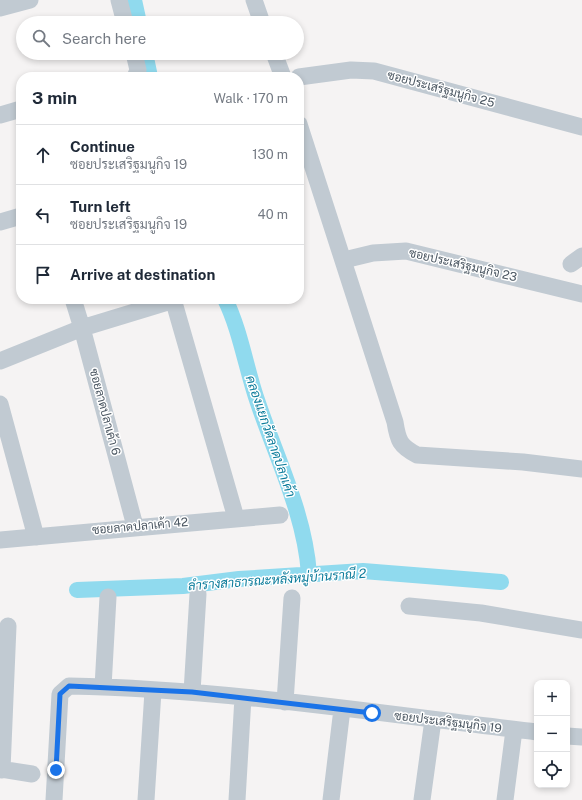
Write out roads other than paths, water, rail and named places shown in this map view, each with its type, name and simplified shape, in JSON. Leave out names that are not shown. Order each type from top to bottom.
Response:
[{"type":"street","points":[[0,8],[30,0]]},
{"type":"street","points":[[119,0],[123,16]]},
{"type":"street","points":[[254,0],[260,16]]},
{"type":"street","points":[[136,60],[138,70],[137,72]]},
{"type":"street","points":[[277,60],[281,72]]},
{"type":"street","name":"ซอยประเสริฐมนูกิจ 25","points":[[304,76],[351,70],[374,71],[582,127]]},
{"type":"street","points":[[0,115],[16,110]]},
{"type":"street","points":[[304,139],[395,422],[398,439],[406,449],[417,455],[515,461],[582,469]]},
{"type":"street","points":[[0,222],[16,217]]},
{"type":"street","name":"ซอยประเสริฐมนูกิจ 23","points":[[344,260],[373,253],[406,251],[582,294]]},
{"type":"street","name":"ซอยลาดปลาเค้า 6","points":[[75,304],[135,526]]},
{"type":"street","points":[[0,361],[82,328],[158,304]]},
{"type":"street","points":[[175,304],[236,518]]},
{"type":"street","points":[[0,404],[36,536]]},
{"type":"street","name":"ซอยลาดปลาเค้า 42","points":[[0,540],[135,526],[280,515]]},
{"type":"street","points":[[192,692],[198,594]]},
{"type":"street","points":[[103,687],[108,597]]},
{"type":"street","points":[[284,702],[292,598]]},
{"type":"street","points":[[409,606],[481,613],[582,630]]},
{"type":"street","points":[[8,626],[1,770],[32,774]]},
{"type":"street","name":"ซอยประเสริฐมนูกิจ 19","points":[[54,800],[60,694],[69,686],[192,692],[243,697],[534,732]]},
{"type":"street","points":[[146,800],[152,691]]},
{"type":"street","points":[[237,800],[243,697]]},
{"type":"street","points":[[331,800],[342,709]]},
{"type":"street","points":[[422,800],[433,720]]},
{"type":"street","points":[[506,800],[514,730]]},
{"type":"street","points":[[570,736],[582,737]]},
{"type":"waterway","name":"คลองแยกวัดลาดปลาเค้า","points":[[134,0],[137,16]]},
{"type":"waterway","name":"คลองแยกวัดลาดปลาเค้า","points":[[146,60],[149,72]]},
{"type":"waterway","name":"คลองแยกวัดลาดปลาเค้า","points":[[227,304],[235,324],[258,403],[296,509],[302,530],[309,574]]},
{"type":"waterway","name":"ลำรางสาธารณะหลังหมู่บ้านราณี 2","points":[[77,590],[183,586],[239,579],[363,571],[501,582]]}]
